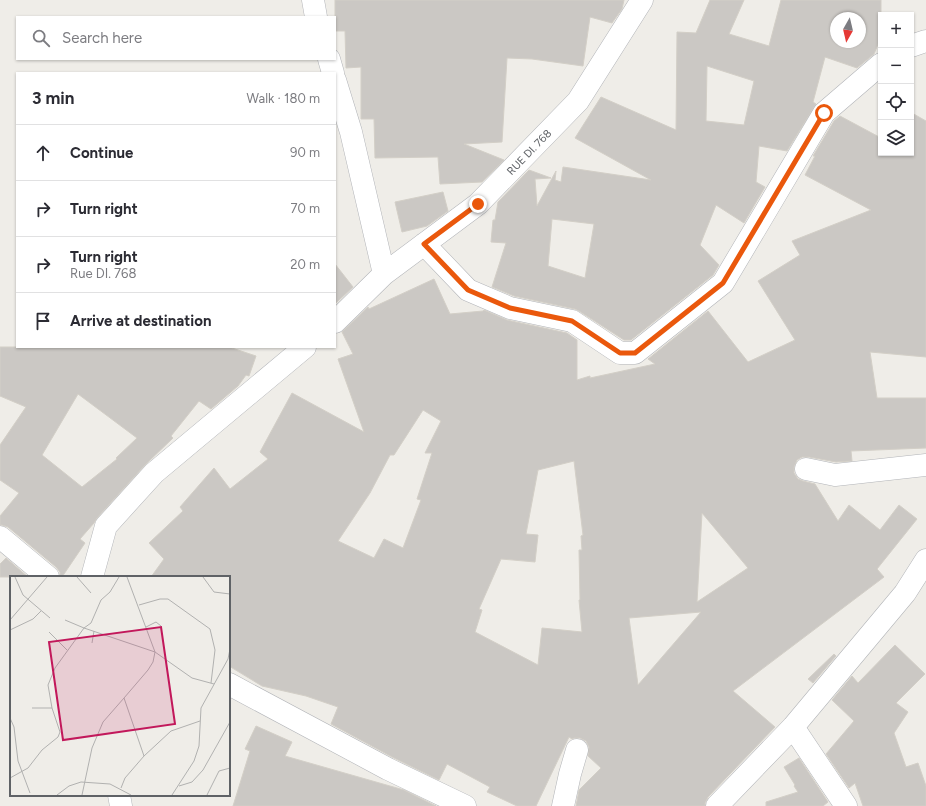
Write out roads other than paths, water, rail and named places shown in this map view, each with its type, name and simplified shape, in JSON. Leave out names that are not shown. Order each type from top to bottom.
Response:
[{"type":"street","points":[[313,0],[316,16]]},
{"type":"street","name":"RUE DI. 768","points":[[336,321],[384,274],[478,204],[578,101],[642,0]]},
{"type":"street","points":[[914,45],[926,41]]},
{"type":"street","points":[[329,60],[333,72]]},
{"type":"street","points":[[424,244],[468,290],[510,308],[572,321],[620,353],[635,353],[723,283],[824,113],[878,67]]},
{"type":"street","points":[[336,83],[351,132],[384,274]]},
{"type":"street","points":[[92,576],[106,526],[154,473],[304,348]]},
{"type":"street","points":[[806,468],[835,475],[926,465]]},
{"type":"street","points":[[0,537],[47,576]]},
{"type":"street","points":[[717,806],[793,727],[905,593],[926,560]]},
{"type":"street","points":[[230,685],[388,769],[465,806]]},
{"type":"street","points":[[793,727],[846,806]]},
{"type":"street","points":[[563,806],[577,750]]},
{"type":"street","points":[[118,796],[121,806]]}]
